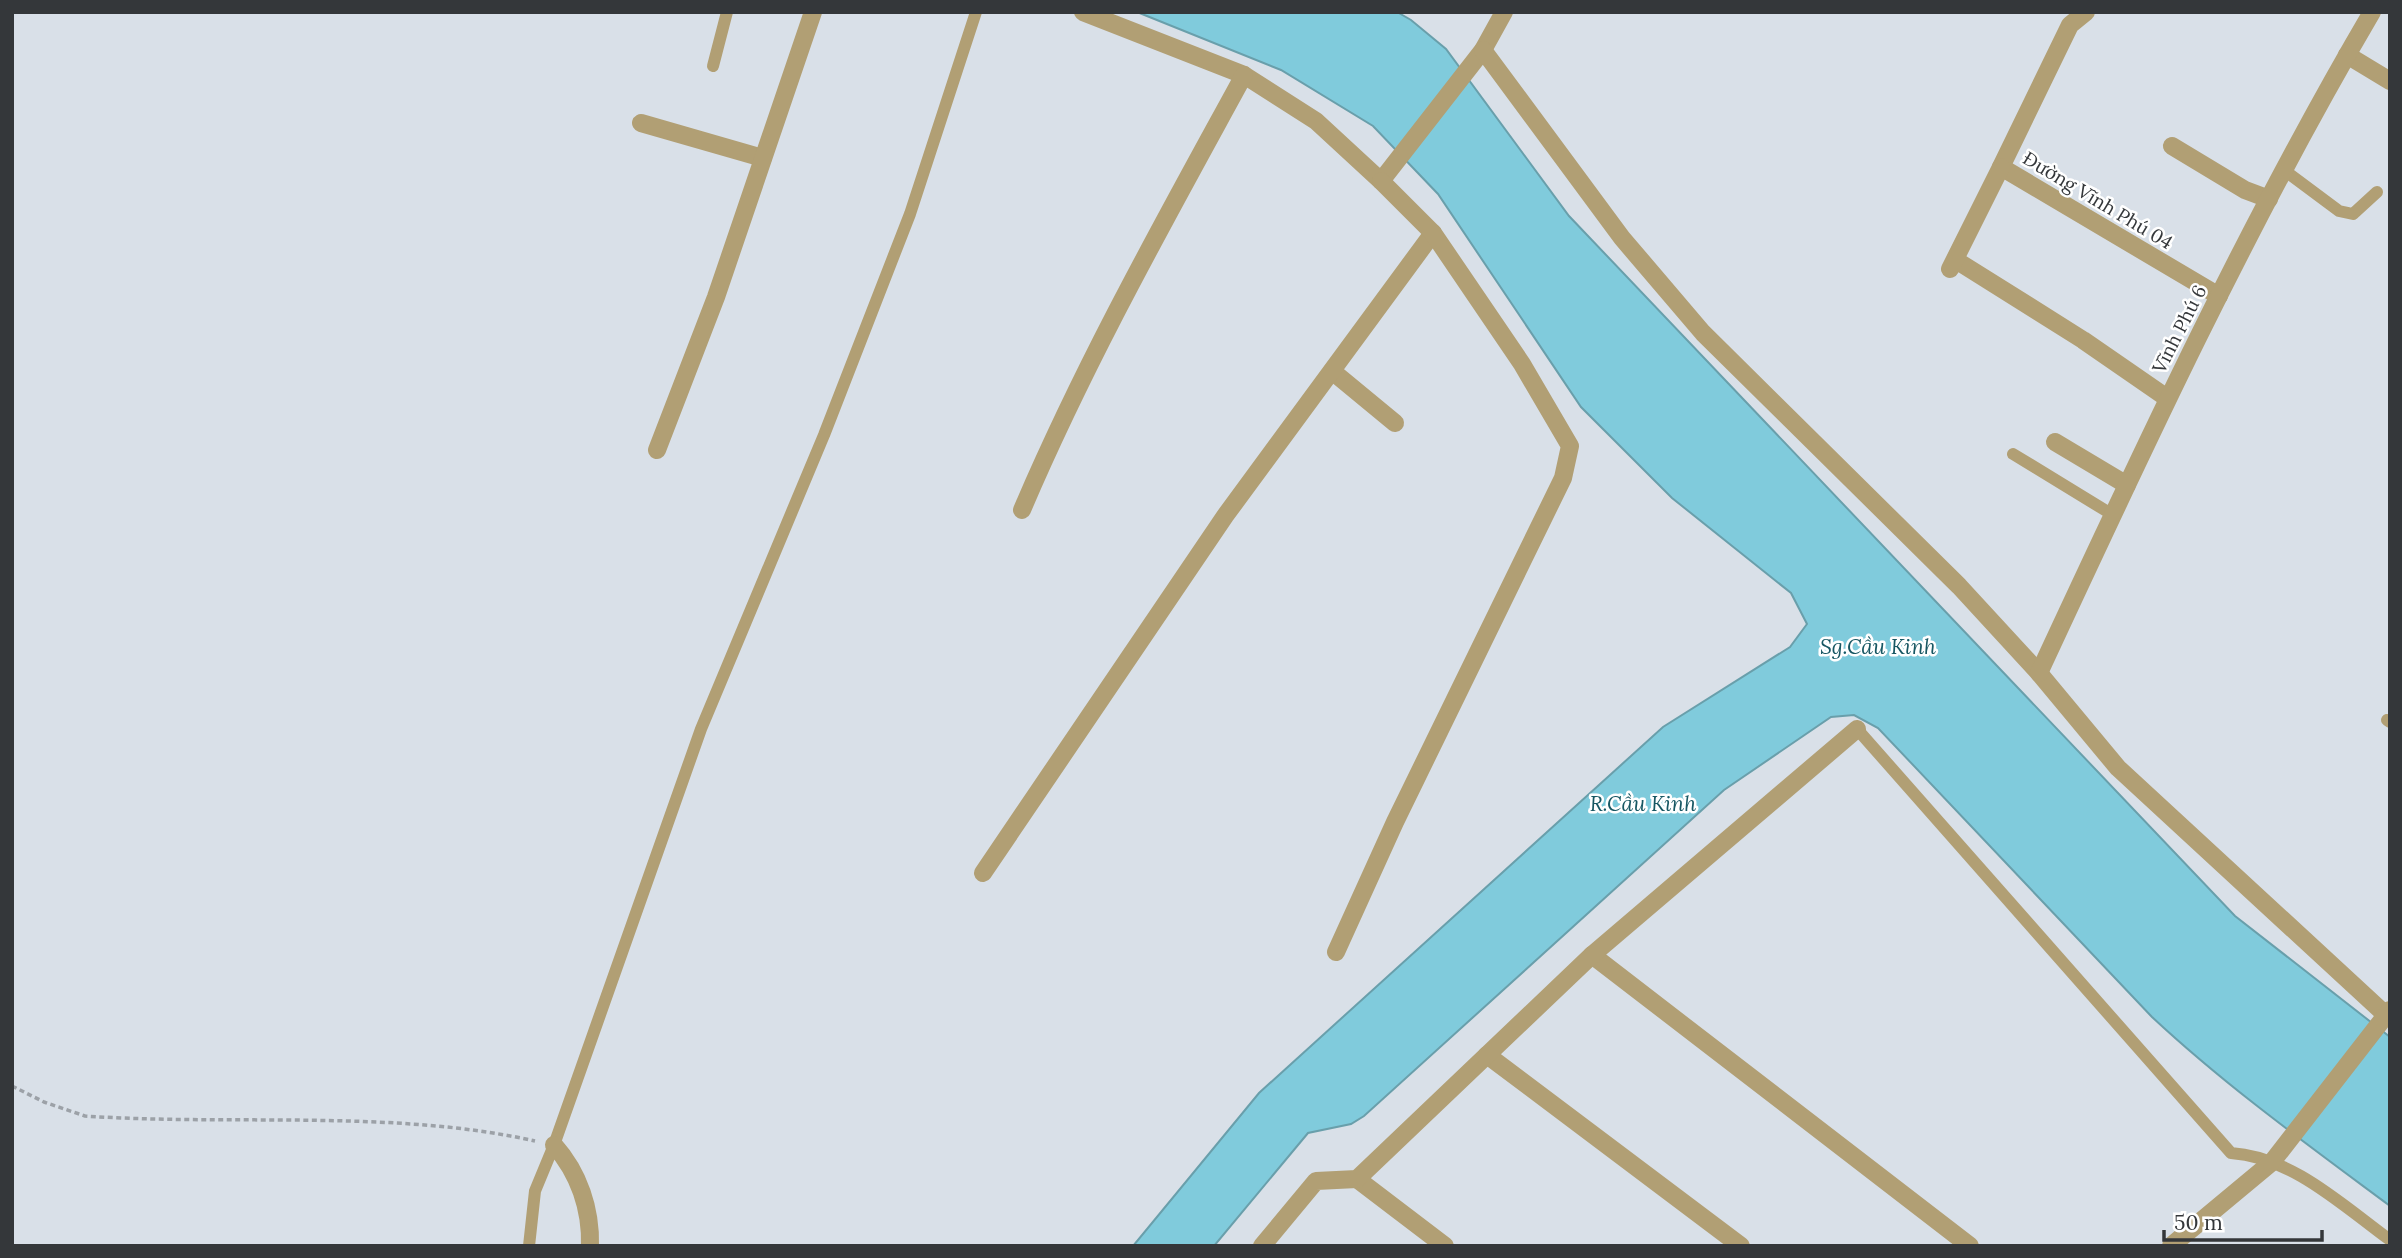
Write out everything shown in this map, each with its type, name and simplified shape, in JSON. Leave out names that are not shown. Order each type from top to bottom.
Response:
[{"type":"street","points":[[657,450],[716,297],[813,12]]},
{"type":"street","points":[[1083,12],[1244,75],[1316,121],[1433,233],[1522,364],[1570,446],[1563,478],[1395,822],[1336,952]]},
{"type":"street","points":[[1381,181],[1478,56],[1504,12]]},
{"type":"street","name":"Đường Vĩnh Phú 04","points":[[2085,12],[2070,25],[2001,167],[2219,296]]},
{"type":"street","name":"Vĩnh Phú 6","points":[[2039,673],[2167,398],[2284,170],[2372,12]]},
{"type":"street","points":[[2347,55],[2390,81]]},
{"type":"street","points":[[1478,56],[1622,238],[1703,333],[1959,586],[2039,673],[2118,768],[2385,1018],[2274,1158],[2171,1246]]},
{"type":"street","points":[[1022,510],[1059,421],[1103,334],[1244,75]]},
{"type":"street","points":[[641,123],[763,158]]},
{"type":"street","points":[[2172,146],[2245,190],[2269,200]]},
{"type":"street","points":[[2001,167],[1956,267],[2083,340],[2167,398]]},
{"type":"street","points":[[983,873],[1225,516],[1433,233]]},
{"type":"street","points":[[1332,372],[1395,423]]},
{"type":"street","points":[[2055,442],[2127,485]]},
{"type":"street","points":[[1357,1179],[1592,955],[1857,729]]},
{"type":"street","points":[[1592,955],[1970,1246]]},
{"type":"street","points":[[1487,1055],[1741,1246]]},
{"type":"street","points":[[554,1145],[568,1160],[587,1209],[590,1246]]},
{"type":"street","points":[[1262,1246],[1315,1181],[1357,1179],[1444,1246]]},
{"type":"lane","points":[[713,66],[727,12]]},
{"type":"lane","points":[[529,1246],[535,1191],[554,1145],[701,729],[824,435],[910,214],[976,12]]},
{"type":"lane","points":[[2284,170],[2339,211],[2353,214],[2377,192]]},
{"type":"lane","points":[[2013,454],[2113,515]]},
{"type":"lane","points":[[1857,729],[2231,1153],[2274,1158],[2390,1240]]},
{"type":"path","points":[[12,1087],[44,1102],[85,1116],[383,1124],[504,1134],[554,1145]]},
{"type":"water","name":"Sg.Cầu Kinh","points":[[1137,12],[1397,12],[1446,49],[1569,216],[2235,916],[2390,1037],[2390,1206],[2238,1091],[2152,1017],[1878,728],[1854,715],[1831,717],[1724,790],[1364,1116],[1351,1124],[1308,1133],[1214,1246],[1133,1246],[1259,1093],[1663,727],[1790,647],[1807,624],[1791,593],[1672,498],[1581,407],[1438,194],[1373,126],[1281,70]]},
{"type":"water label","name":"R.Cầu Kinh","points":[[1643,804]]}]
